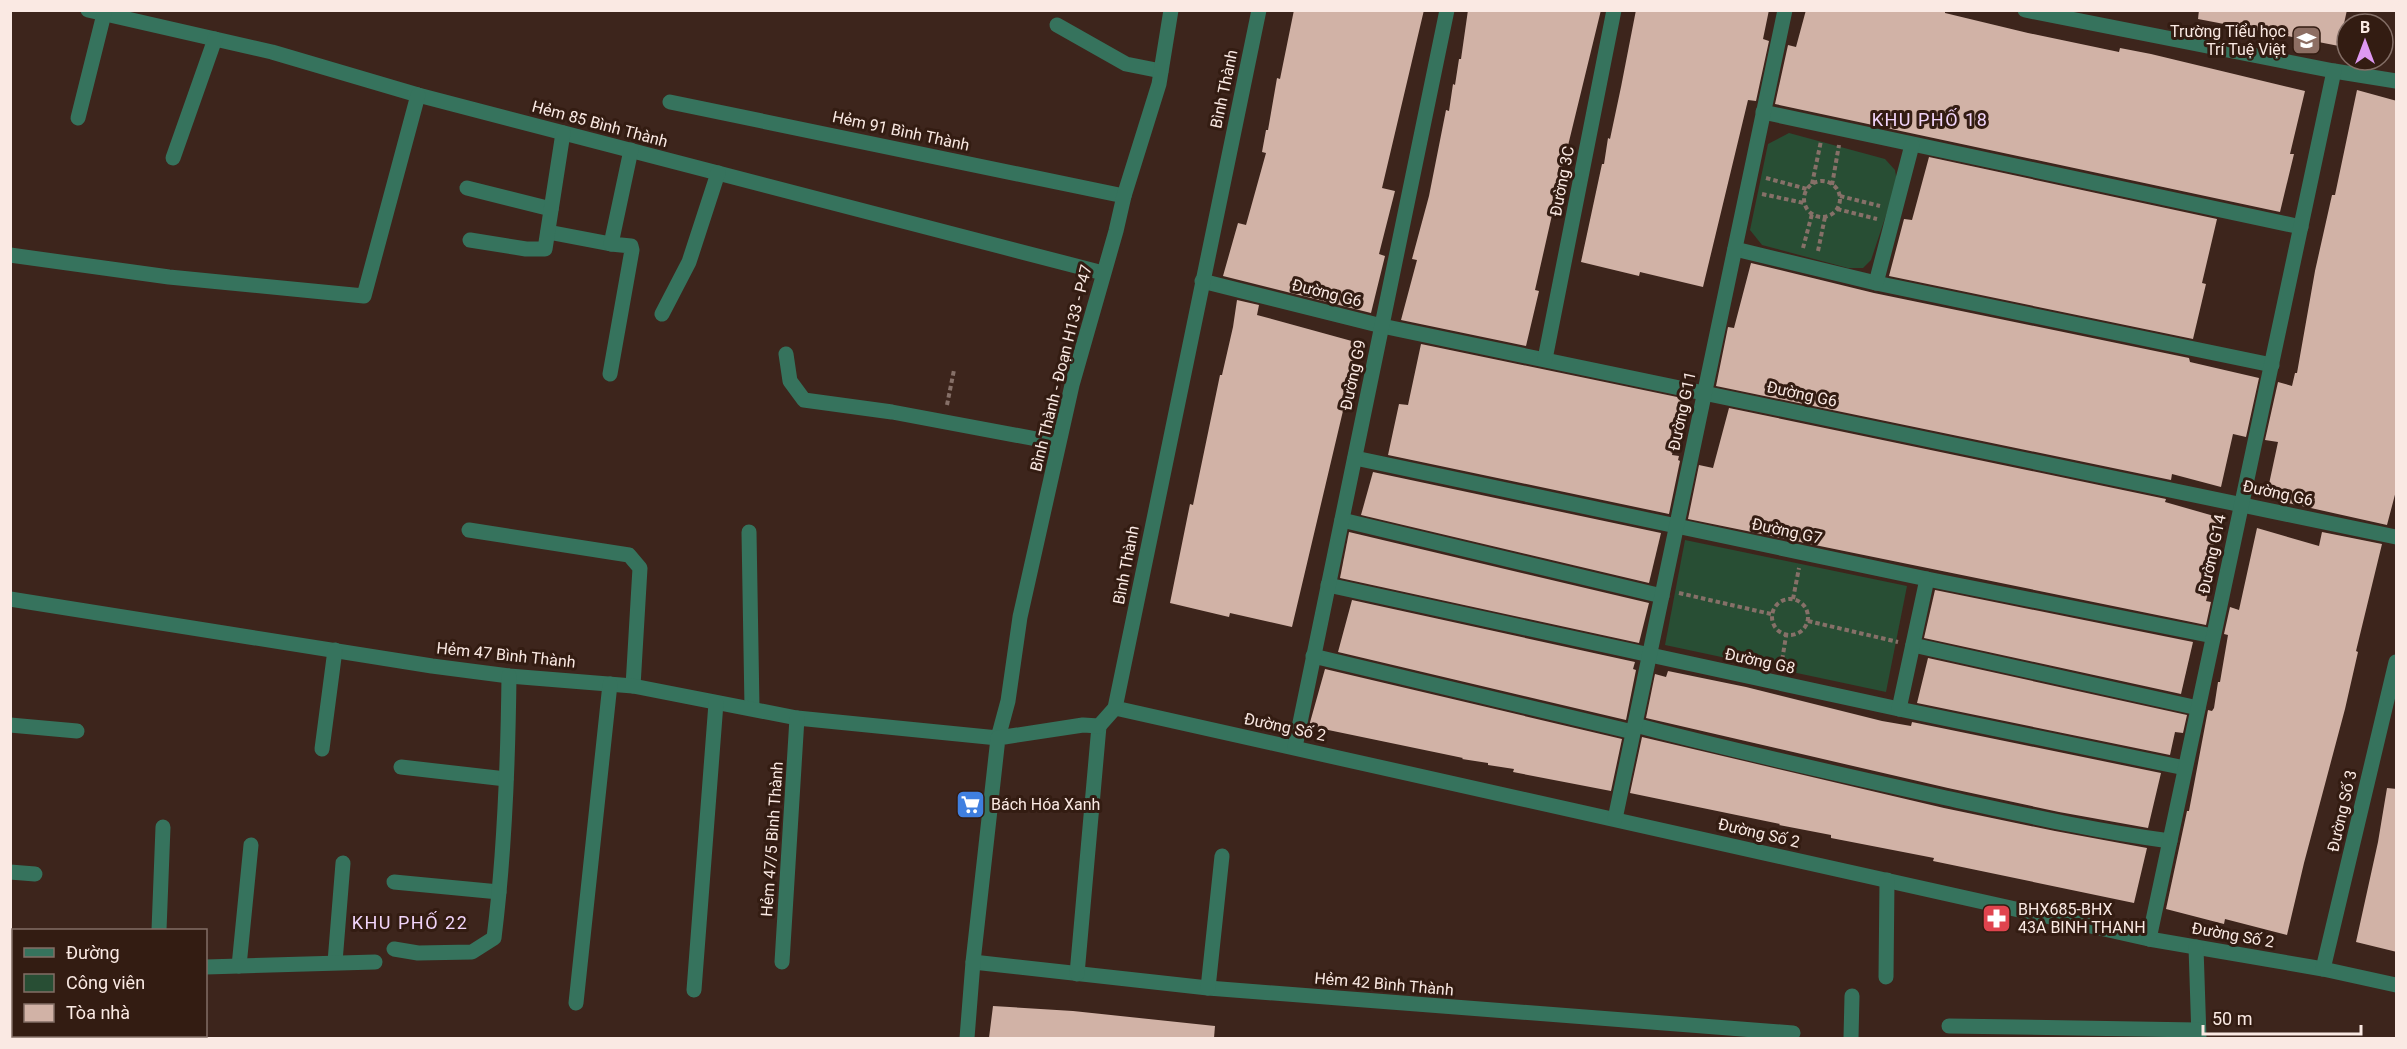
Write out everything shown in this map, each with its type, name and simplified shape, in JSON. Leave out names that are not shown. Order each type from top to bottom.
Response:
[{"type":"street","name":"Hẻm 85 Bình Thành","points":[[88,10],[272,52],[418,95],[1103,273]]},
{"type":"street","name":"Bình Thành - Đoạn H133 - P47","points":[[999,738],[1008,701],[1020,617],[1058,443],[1124,196],[1159,84],[1171,10]]},
{"type":"street","name":"Bình Thành","points":[[1115,708],[1259,10]]},
{"type":"street","name":"Đường G9","points":[[1295,747],[1447,10]]},
{"type":"street","name":"Đường 3C","points":[[1545,359],[1614,10]]},
{"type":"street","name":"Đường G11","points":[[1615,819],[1785,10]]},
{"type":"street","points":[[2025,10],[2088,16],[2334,71],[2397,81]]},
{"type":"street","points":[[78,118],[104,14]]},
{"type":"street","points":[[1057,25],[1126,64],[1161,71]]},
{"type":"street","points":[[172,158],[215,39]]},
{"type":"street","name":"Đường G14","points":[[2149,939],[2334,71]]},
{"type":"street","points":[[10,255],[169,277],[364,296],[418,95]]},
{"type":"street","name":"Hẻm 91 Bình Thành","points":[[670,102],[1124,196]]},
{"type":"street","points":[[1764,112],[2301,226]]},
{"type":"street","points":[[470,240],[526,249],[545,249],[563,133]]},
{"type":"street","points":[[1876,283],[1912,145]]},
{"type":"street","points":[[611,244],[631,150]]},
{"type":"street","points":[[662,314],[689,262],[718,173]]},
{"type":"street","points":[[467,188],[551,210]]},
{"type":"street","points":[[548,232],[631,246],[610,374]]},
{"type":"street","points":[[1735,249],[1876,283],[2272,364]]},
{"type":"street","name":"Đường G6","points":[[1202,281],[1382,326],[2397,537]]},
{"type":"street","points":[[786,354],[790,381],[804,400],[947,421],[1058,443]]},
{"type":"street","name":"Đường G7","points":[[1355,458],[1802,553],[2213,636]]},
{"type":"street","points":[[1342,520],[1663,593]]},
{"type":"street","points":[[469,530],[628,555],[640,568],[633,686]]},
{"type":"street","points":[[749,532],[752,708]]},
{"type":"street","points":[[1899,710],[1928,579]]},
{"type":"street","name":"Đường G8","points":[[1328,585],[1899,710],[2185,768]]},
{"type":"street","name":"Hẻm 47 Bình Thành","points":[[10,599],[509,676],[633,686],[797,718],[999,738]]},
{"type":"street","points":[[1913,645],[2198,708]]},
{"type":"street","points":[[322,750],[335,650]]},
{"type":"street","points":[[1313,656],[1741,753],[2129,836],[2170,841]]},
{"type":"street","name":"Đường Số 3","points":[[2323,969],[2397,662]]},
{"type":"street","points":[[394,949],[418,953],[472,952],[494,938],[506,779],[509,676]]},
{"type":"street","points":[[576,1003],[610,684]]},
{"type":"street","points":[[694,990],[716,703]]},
{"type":"street","points":[[1077,974],[1099,726],[1115,708]]},
{"type":"street","name":"Đường Số 2","points":[[1115,708],[2149,939],[2323,969],[2397,986]]},
{"type":"street","name":"Hẻm 47/5 Bình Thành","points":[[782,962],[797,718]]},
{"type":"street","points":[[10,725],[77,731]]},
{"type":"street","points":[[967,1038],[973,962],[999,738],[1083,725],[1099,726]]},
{"type":"street","points":[[401,766],[506,779]]},
{"type":"street","points":[[159,929],[163,827]]},
{"type":"street","points":[[239,966],[251,845]]},
{"type":"street","points":[[1208,988],[1222,856]]},
{"type":"street","points":[[335,962],[343,863]]},
{"type":"street","points":[[10,872],[35,874]]},
{"type":"street","points":[[1886,977],[1887,880]]},
{"type":"street","points":[[394,882],[499,892]]},
{"type":"street","points":[[1949,1026],[2198,1034],[2196,947]]},
{"type":"street","points":[[207,967],[375,962]]},
{"type":"street","name":"Hẻm 42 Bình Thành","points":[[973,962],[1208,988],[1793,1033]]},
{"type":"street","points":[[1851,1038],[1852,996]]},
{"type":"path","points":[[1804,202],[1807,189],[1812,184],[1824,126]]},
{"type":"path","points":[[1832,185],[1842,130]]},
{"type":"path","points":[[1750,174],[1807,189]]},
{"type":"path","points":[[1812,184],[1826,182],[1832,185],[1840,196],[1893,216]]},
{"type":"path","points":[[1747,190],[1804,202],[1812,214],[1806,266]]},
{"type":"path","points":[[1837,210],[1840,196]]},
{"type":"path","points":[[1806,266],[1825,217],[1837,210],[1893,216]]},
{"type":"path","points":[[1812,214],[1825,217]]},
{"type":"path","points":[[947,421],[947,398],[954,370]]},
{"type":"path","points":[[1793,599],[1802,553]]},
{"type":"path","points":[[1663,593],[1771,614]]},
{"type":"path","points":[[1784,599],[1793,599],[1802,603],[1808,611],[1808,621],[1804,629],[1796,635],[1786,636],[1772,623],[1771,614],[1776,605],[1784,599]]},
{"type":"path","points":[[1808,621],[1913,645]]},
{"type":"path","points":[[1778,683],[1786,636]]},
{"type":"green space","points":[[1789,133],[1885,159],[1895,170],[1897,182],[1871,260],[1863,268],[1848,268],[1762,245],[1750,230],[1768,144]]},
{"type":"green space","points":[[1685,540],[1907,586],[1886,692],[1665,645]]},
{"type":"building","points":[[1294,10],[1424,10],[1382,188],[1395,191],[1379,254],[1385,256],[1371,313],[1223,276],[1238,223],[1246,225],[1266,153],[1262,152],[1266,130],[1268,130],[1277,78],[1280,79]]},
{"type":"building","points":[[1468,10],[1601,10],[1535,290],[1539,291],[1526,346],[1401,320],[1417,260],[1412,259],[1429,196],[1446,110],[1449,111],[1453,84],[1455,85],[1459,59],[1461,59]]},
{"type":"building","points":[[1636,10],[1769,10],[1763,39],[1769,41],[1756,101],[1748,100],[1703,287],[1640,272],[1639,276],[1581,262],[1608,138],[1610,139]]},
{"type":"building","points":[[1806,10],[1945,10],[1945,13],[2028,33],[2119,52],[2120,48],[2151,54],[2305,91],[2290,154],[2294,154],[2280,212],[1775,104],[1788,45],[1796,47]]},
{"type":"building","points":[[2199,10],[2347,10],[2347,12],[2335,12],[2335,45],[2198,19]]},
{"type":"building","points":[[2357,90],[2397,101],[2397,487],[2387,525],[2266,498],[2278,442],[2265,440],[2278,382],[2292,386],[2295,373],[2297,373],[2315,271],[2332,195],[2335,195]]},
{"type":"building","points":[[1929,157],[2217,219],[2202,283],[2206,284],[2193,339],[1889,276],[1904,219],[1912,220]]},
{"type":"building","points":[[1751,263],[1874,293],[2189,358],[2190,362],[2259,378],[2246,437],[2233,434],[2221,487],[2172,474],[2171,480],[1716,386],[1728,327],[1734,328]]},
{"type":"building","points":[[1237,300],[1259,305],[1257,315],[1359,343],[1292,627],[1230,613],[1229,617],[1170,603],[1190,504],[1193,505],[1220,375],[1222,375],[1233,327]]},
{"type":"building","points":[[1421,344],[1682,398],[1672,455],[1679,456],[1680,461],[1669,514],[1388,455],[1399,404],[1408,405]]},
{"type":"building","points":[[1729,408],[2166,499],[2165,502],[2221,518],[2209,572],[2213,573],[2206,601],[2211,602],[2206,625],[1688,519],[1699,465],[1713,468]]},
{"type":"building","points":[[1373,472],[1661,533],[1649,583],[1361,515]]},
{"type":"building","points":[[2257,528],[2319,546],[2322,532],[2382,544],[2356,651],[2358,652],[2345,709],[2287,935],[2225,919],[2224,924],[2166,909],[2187,811],[2189,811],[2208,710],[2212,711],[2214,708],[2218,682],[2220,682],[2228,635],[2224,634],[2230,607],[2239,610]]},
{"type":"building","points":[[1349,532],[1649,603],[1639,643],[1340,578]]},
{"type":"building","points":[[1935,590],[2193,642],[2181,694],[1924,638]]},
{"type":"building","points":[[1352,600],[1635,662],[1633,669],[1636,670],[1626,720],[1338,652]]},
{"type":"building","points":[[1928,658],[2187,715],[2183,733],[2175,732],[2170,755],[1917,703]]},
{"type":"building","points":[[1325,669],[1622,739],[1611,791],[1513,772],[1514,769],[1488,765],[1488,763],[1309,726]]},
{"type":"building","points":[[1668,671],[1746,687],[1882,721],[1911,726],[1912,722],[2161,773],[2148,828],[1948,788],[1646,718],[1655,674],[1666,677]]},
{"type":"building","points":[[1642,737],[1944,808],[2147,848],[2134,903],[1933,861],[1934,858],[1831,838],[1831,835],[1630,793]]},
{"type":"building","points":[[2387,788],[2397,789],[2397,952],[2356,942],[2378,842]]},
{"type":"building","points":[[993,1006],[1073,1011],[1215,1026],[1214,1038],[989,1038]]},
{"type":"place","name":"Trường Tiểu học Trí Tuệ Việt","points":[[2307,40]]},
{"type":"place","name":"Bách Hóa Xanh","points":[[970,804]]},
{"type":"place","name":"BHX685-BHX 43A BINH THANH","points":[[1997,918]]},
{"type":"district","name":"KHU PHỐ 18","points":[[1930,119]]},
{"type":"district","name":"KHU PHỐ 22","points":[[410,922]]}]
